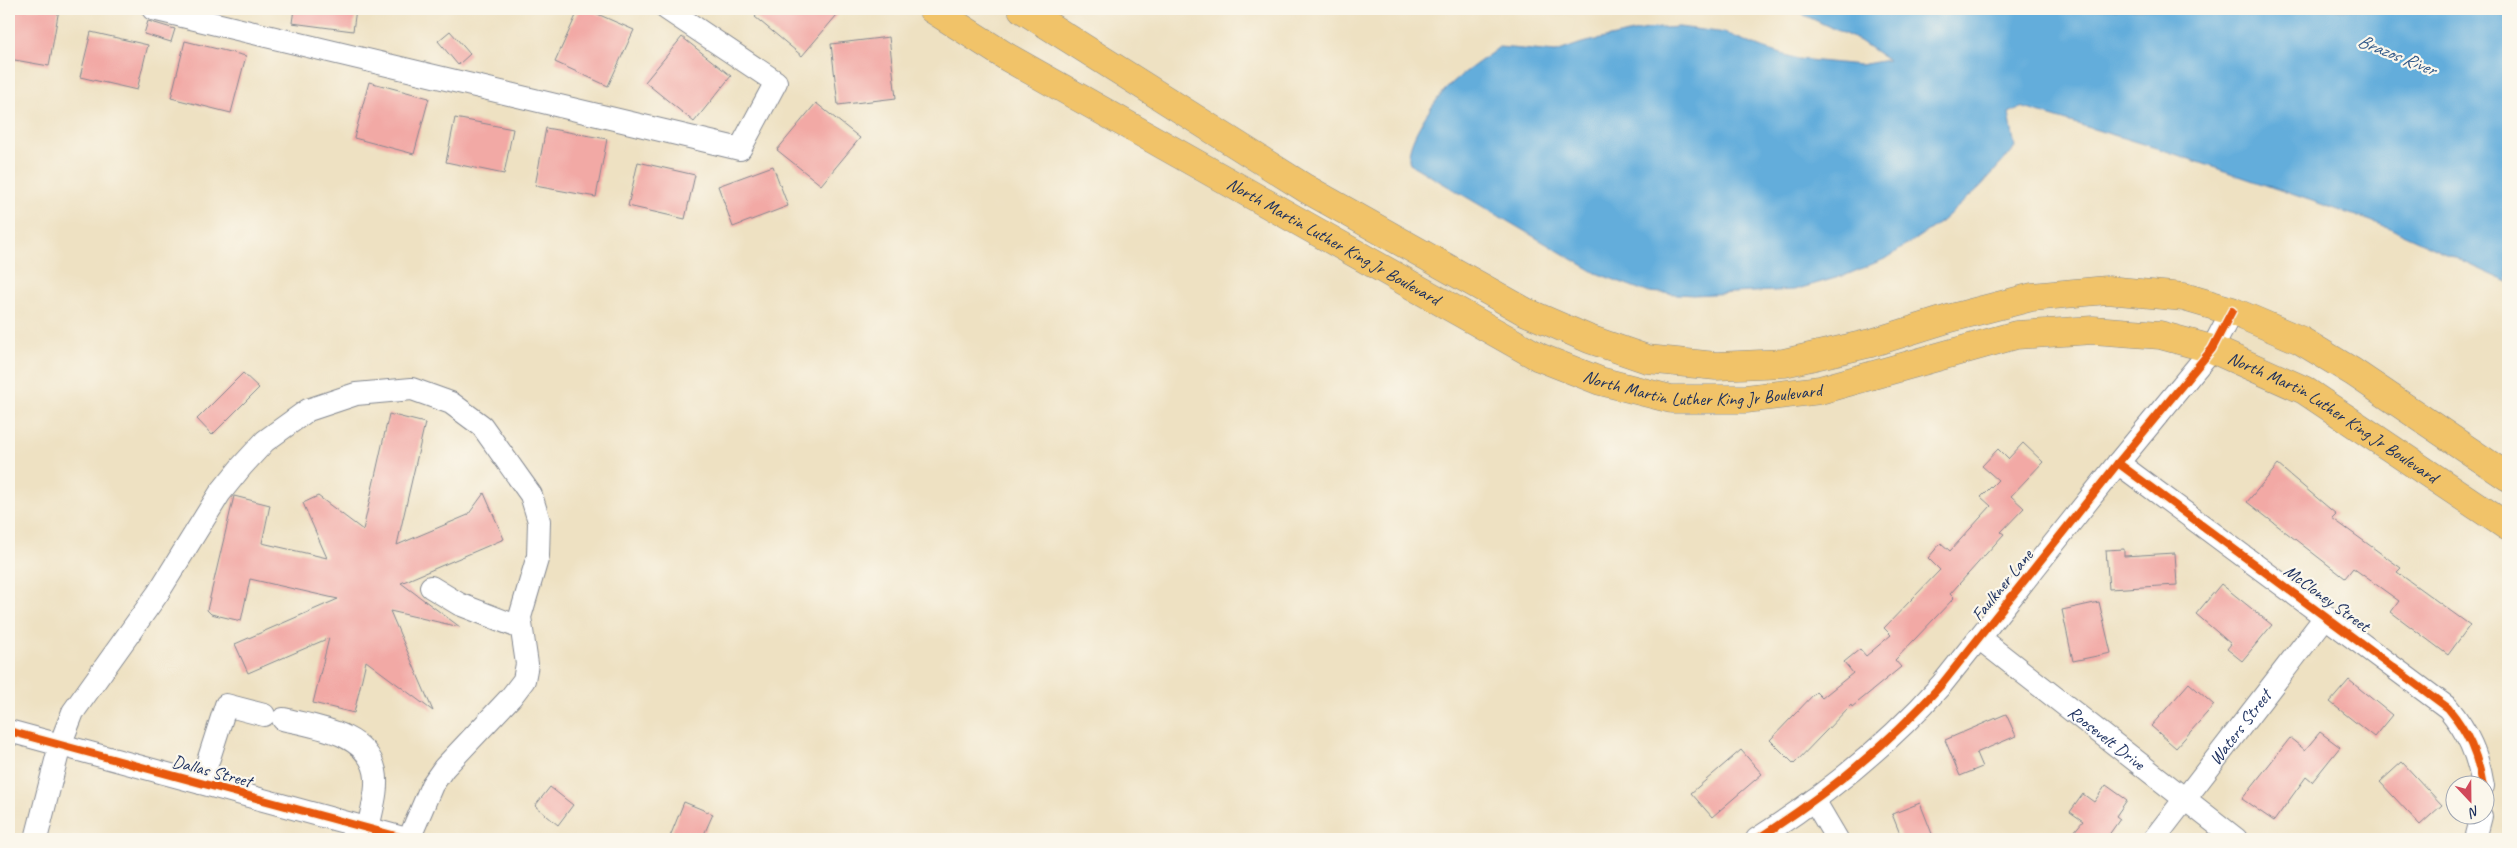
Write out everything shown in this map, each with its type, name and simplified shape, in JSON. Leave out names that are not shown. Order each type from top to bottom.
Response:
[{"type":"main road","name":"North Martin Luther King Jr Boulevard","points":[[932,9],[1007,57],[1539,357],[1600,381],[1671,399],[1746,399],[1820,390],[2016,335],[2093,330],[2160,335],[2212,349],[2304,390],[2508,527]]},
{"type":"main road","name":"North Martin Luther King Jr Boulevard","points":[[1022,9],[1305,188],[1507,302],[1589,339],[1647,359],[1716,366],[1784,364],[1871,343],[1952,318],[2032,297],[2107,290],[2184,297],[2232,311],[2300,340],[2353,372],[2508,478]]},
{"type":"street","points":[[158,9],[740,149],[776,82],[667,9]]},
{"type":"street","name":"Faulkner Lane","points":[[1757,839],[1814,800],[1870,758],[1912,718],[1979,638],[2118,463],[2212,349],[2232,311]]},
{"type":"street","points":[[36,839],[60,745],[73,712],[158,593],[220,493],[242,466],[265,441],[308,410],[356,394],[412,389],[451,404],[482,426],[510,462],[531,495],[539,521],[538,556],[520,617],[527,664],[524,680],[511,697],[444,768],[432,785],[408,839]]},
{"type":"street","name":"McCloney Street","points":[[2118,463],[2448,708],[2461,724],[2473,745],[2481,776]]},
{"type":"street","points":[[431,587],[459,604],[521,628]]},
{"type":"street","name":"Waters Street","points":[[2154,839],[2326,616]]},
{"type":"street","name":"Roosevelt Drive","points":[[1979,638],[2236,839]]},
{"type":"street","points":[[201,783],[226,705],[332,730],[355,743],[369,758],[375,771],[376,782],[368,829]]},
{"type":"street","name":"Dallas Street","points":[[9,731],[408,839]]},
{"type":"street","points":[[1814,800],[1838,839]]},
{"type":"street","points":[[2475,839],[2479,826]]},
{"type":"water","name":"Brazos River","points":[[1791,9],[2508,9],[2508,282],[2385,226],[2166,151],[2021,107],[2009,113],[2015,148],[1980,187],[1941,222],[1887,258],[1846,275],[1794,290],[1693,295],[1647,292],[1596,273],[1410,164],[1409,156],[1415,136],[1426,115],[1439,97],[1457,78],[1499,47],[1556,52],[1582,43],[1647,29],[1679,27],[1726,33],[1759,47],[1798,59],[1860,65],[1888,60],[1860,41]]},
{"type":"building","points":[[9,9],[59,9],[49,66],[9,59]]},
{"type":"building","points":[[294,9],[356,9],[353,31],[292,23]]},
{"type":"building","points":[[579,9],[586,9],[634,30],[608,86],[555,62]]},
{"type":"building","points":[[762,9],[842,9],[802,56],[755,17]]},
{"type":"building","points":[[148,21],[175,29],[171,42],[144,34]]},
{"type":"building","points":[[450,31],[470,54],[458,65],[438,41]]},
{"type":"building","points":[[91,32],[148,45],[137,90],[80,77]]},
{"type":"building","points":[[682,37],[731,76],[694,122],[645,82]]},
{"type":"building","points":[[889,37],[896,98],[838,105],[831,44]]},
{"type":"building","points":[[185,41],[246,56],[231,113],[171,98]]},
{"type":"building","points":[[369,82],[429,98],[414,154],[354,138]]},
{"type":"building","points":[[816,103],[860,138],[821,185],[777,150]]},
{"type":"building","points":[[455,118],[513,129],[504,174],[446,162]]},
{"type":"building","points":[[546,128],[607,139],[596,197],[535,186]]},
{"type":"building","points":[[638,162],[695,175],[685,219],[628,206]]},
{"type":"building","points":[[773,166],[788,206],[733,227],[718,186]]},
{"type":"building","points":[[243,373],[259,388],[212,435],[197,419]]},
{"type":"building","points":[[389,414],[425,423],[397,545],[468,515],[484,493],[504,539],[401,583],[460,627],[390,611],[433,711],[366,661],[354,713],[313,703],[329,638],[248,673],[235,644],[338,599],[250,579],[241,621],[211,614],[207,610],[234,496],[270,505],[262,543],[327,558],[303,503],[318,496],[363,530]]},
{"type":"building","points":[[2023,443],[2043,462],[2011,496],[2024,508],[2001,532],[2004,534],[1950,594],[1954,598],[1895,660],[1901,667],[1852,707],[1851,705],[1794,764],[1770,740],[1816,692],[1822,698],[1853,673],[1844,662],[1860,649],[1866,656],[1891,635],[1884,628],[1940,570],[1928,558],[1941,543],[1950,551],[1991,506],[1981,497],[1998,480],[1982,466],[1998,449],[2008,459]]},
{"type":"building","points":[[2278,465],[2336,514],[2332,518],[2401,568],[2397,572],[2470,625],[2448,655],[2391,612],[2399,601],[2353,568],[2345,578],[2247,502]]},
{"type":"building","points":[[2124,549],[2124,556],[2175,553],[2177,585],[2109,589],[2106,550]]},
{"type":"building","points":[[2221,584],[2272,625],[2242,661],[2227,649],[2231,644],[2196,614]]},
{"type":"building","points":[[2099,602],[2111,653],[2073,661],[2062,610]]},
{"type":"building","points":[[2349,680],[2392,715],[2374,737],[2330,702]]},
{"type":"building","points":[[2189,683],[2214,705],[2176,748],[2151,726]]},
{"type":"building","points":[[2006,714],[2016,736],[1976,753],[1982,767],[1960,776],[1945,740]]},
{"type":"building","points":[[2320,732],[2340,747],[2312,782],[2306,777],[2274,821],[2242,799],[2290,738],[2305,750]]},
{"type":"building","points":[[1741,750],[1762,774],[1712,817],[1691,793]]},
{"type":"building","points":[[2402,762],[2442,805],[2420,825],[2380,782]]},
{"type":"building","points":[[2106,785],[2127,800],[2116,816],[2120,819],[2106,839],[2068,839],[2083,821],[2070,812],[2083,794],[2094,802]]},
{"type":"building","points":[[550,787],[573,805],[558,825],[535,806]]},
{"type":"building","points":[[684,802],[713,814],[702,839],[669,839]]},
{"type":"building","points":[[1920,803],[1934,839],[1902,839],[1892,814]]},
{"type":"cycle path","points":[[1757,839],[1832,787],[1855,768],[1900,728],[1942,684],[2118,463],[2212,349],[2232,311]]},
{"type":"cycle path","points":[[2118,463],[2448,708],[2467,735],[2475,754],[2481,776]]},
{"type":"cycle path","points":[[9,731],[407,839]]}]
